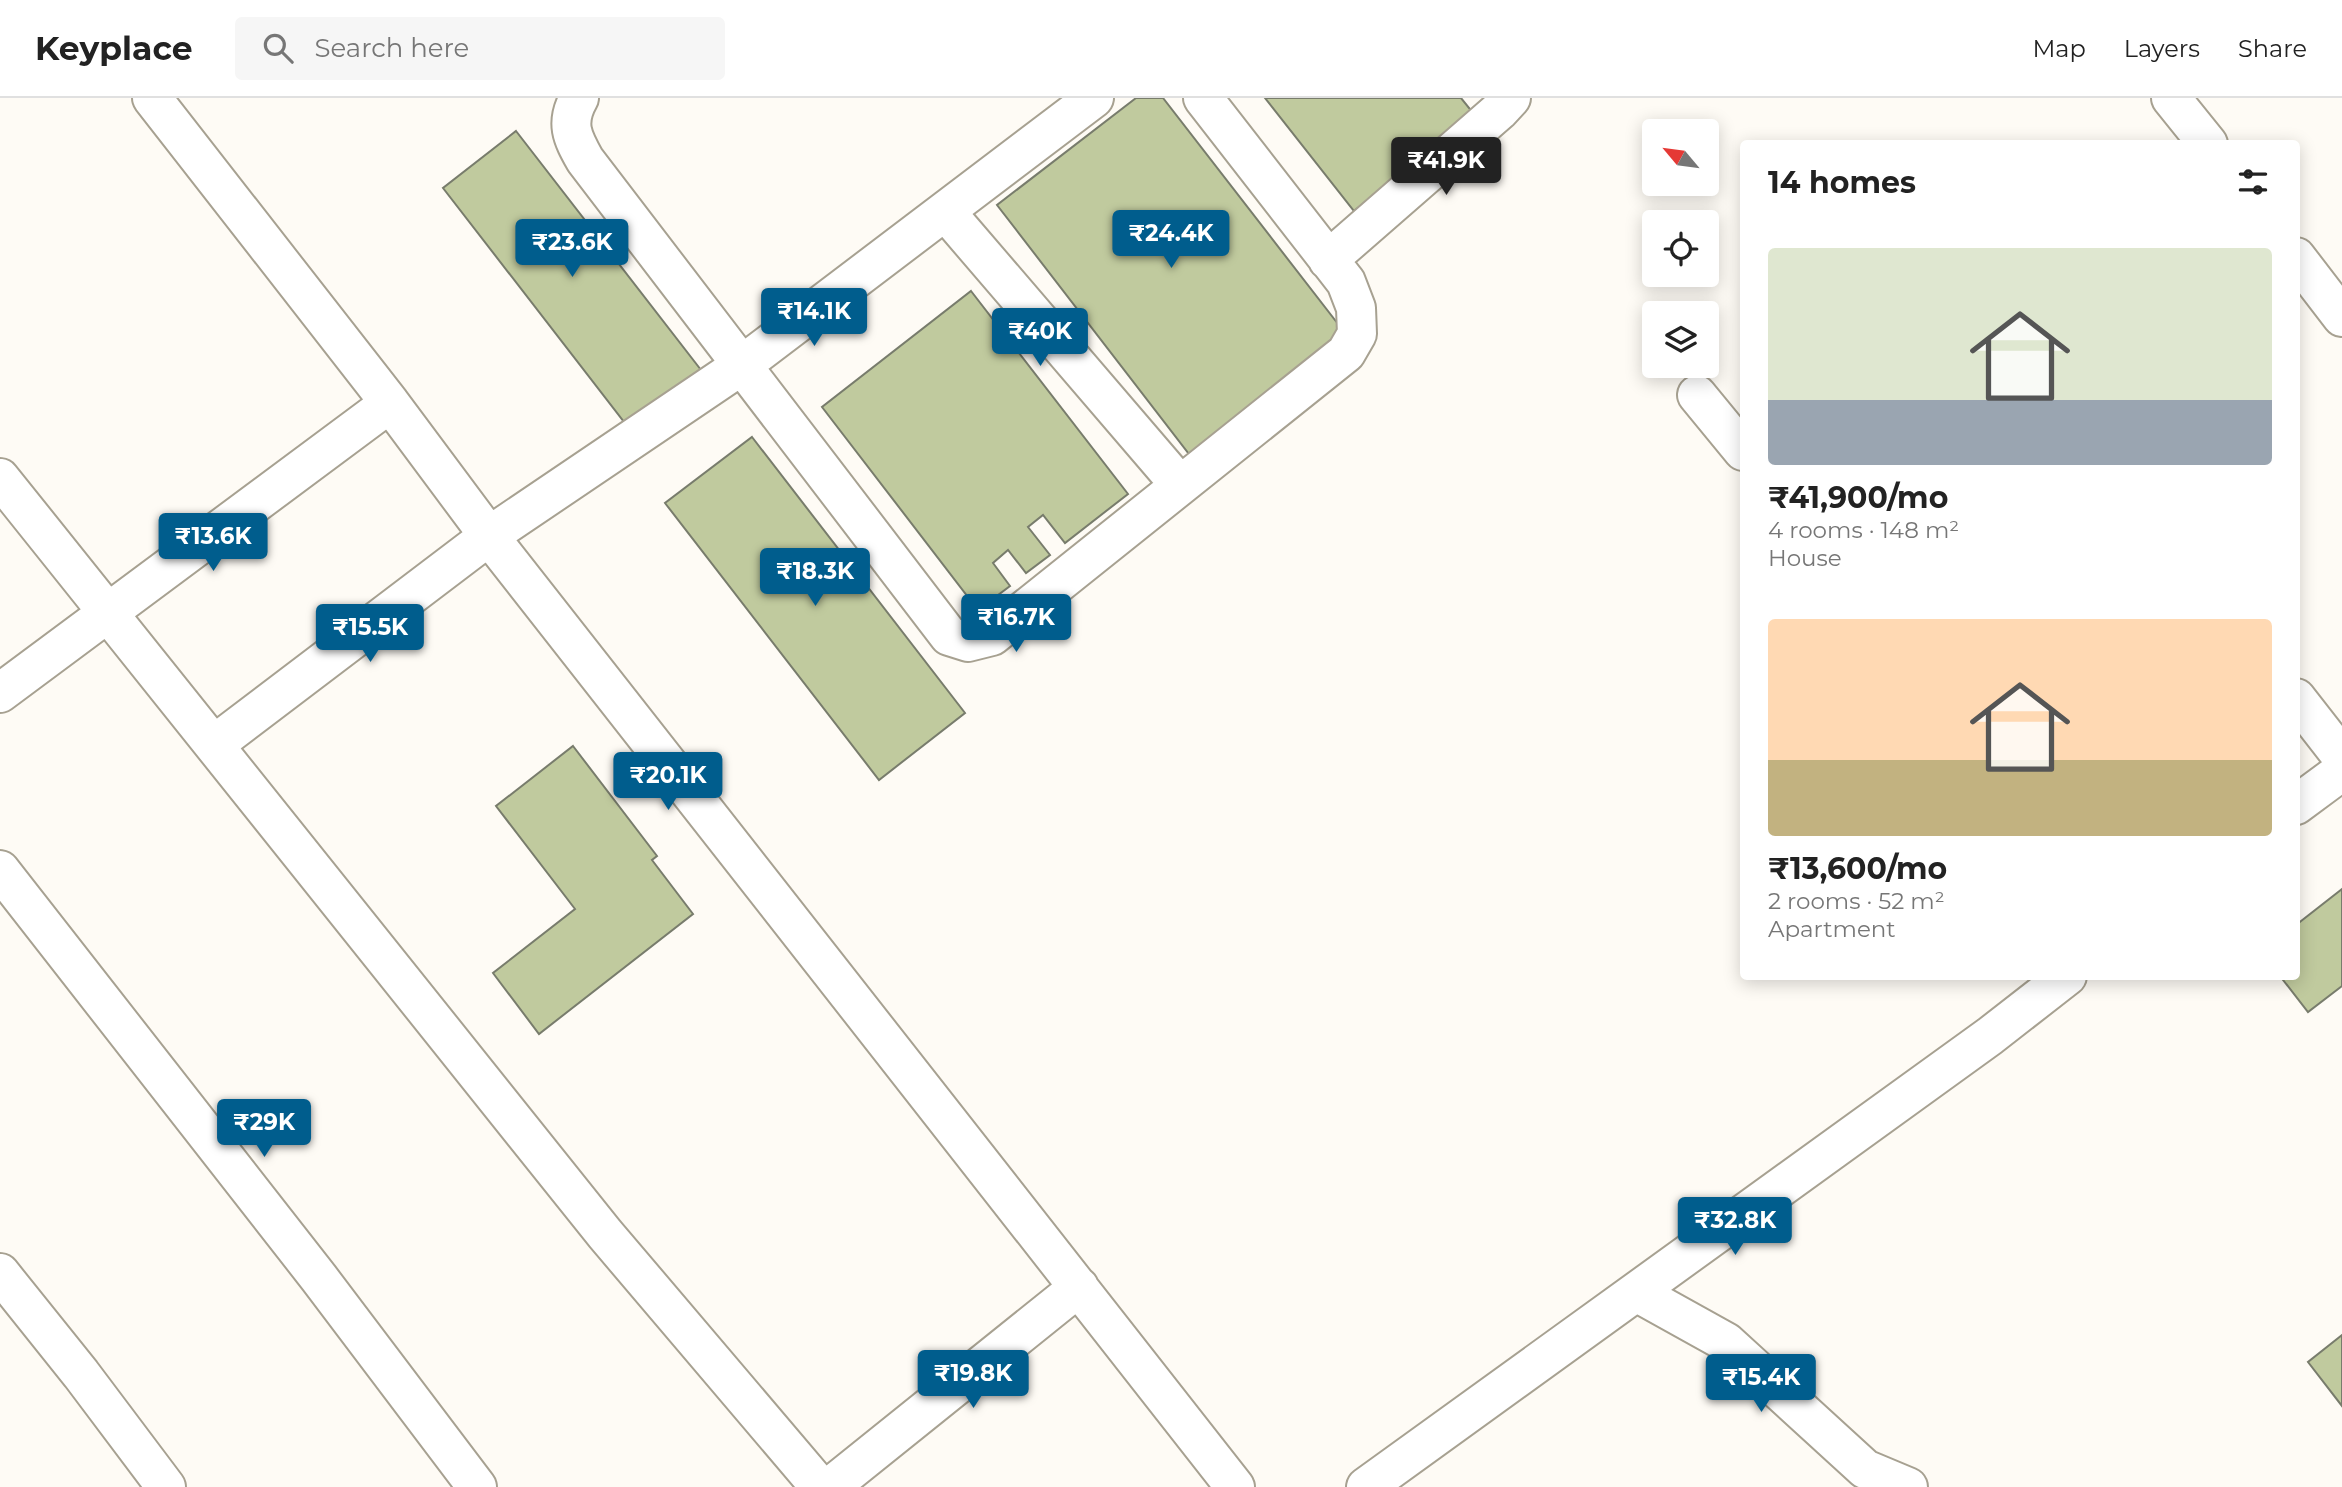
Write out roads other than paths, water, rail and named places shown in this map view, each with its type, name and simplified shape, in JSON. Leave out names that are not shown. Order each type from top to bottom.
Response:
[{"type":"street","points":[[152,98],[390,403],[489,536],[1235,1487]]},
{"type":"street","points":[[579,98],[571,111],[572,138],[585,160],[949,636],[968,642],[992,636],[1346,353],[1357,334],[1356,308],[1346,282],[1203,98]]},
{"type":"street","points":[[215,744],[489,536],[742,365],[1094,98]]},
{"type":"street","points":[[1328,260],[1511,98]]},
{"type":"street","points":[[2171,98],[2205,140]]},
{"type":"street","points":[[945,211],[1180,485]]},
{"type":"street","points":[[2300,262],[2342,317]]},
{"type":"street","points":[[1697,395],[1740,447]]},
{"type":"street","points":[[0,692],[390,403]]},
{"type":"street","points":[[0,478],[605,1234],[820,1487]]},
{"type":"street","points":[[2300,703],[2342,757]]},
{"type":"street","points":[[2300,802],[2342,771]]},
{"type":"street","points":[[0,870],[319,1278],[477,1487]]},
{"type":"street","points":[[1366,1487],[1990,1036],[2062,980]]},
{"type":"street","points":[[0,1273],[166,1487]]},
{"type":"street","points":[[830,1487],[1079,1287]]},
{"type":"street","points":[[1636,1292],[1726,1342],[1865,1469],[1908,1487]]}]
